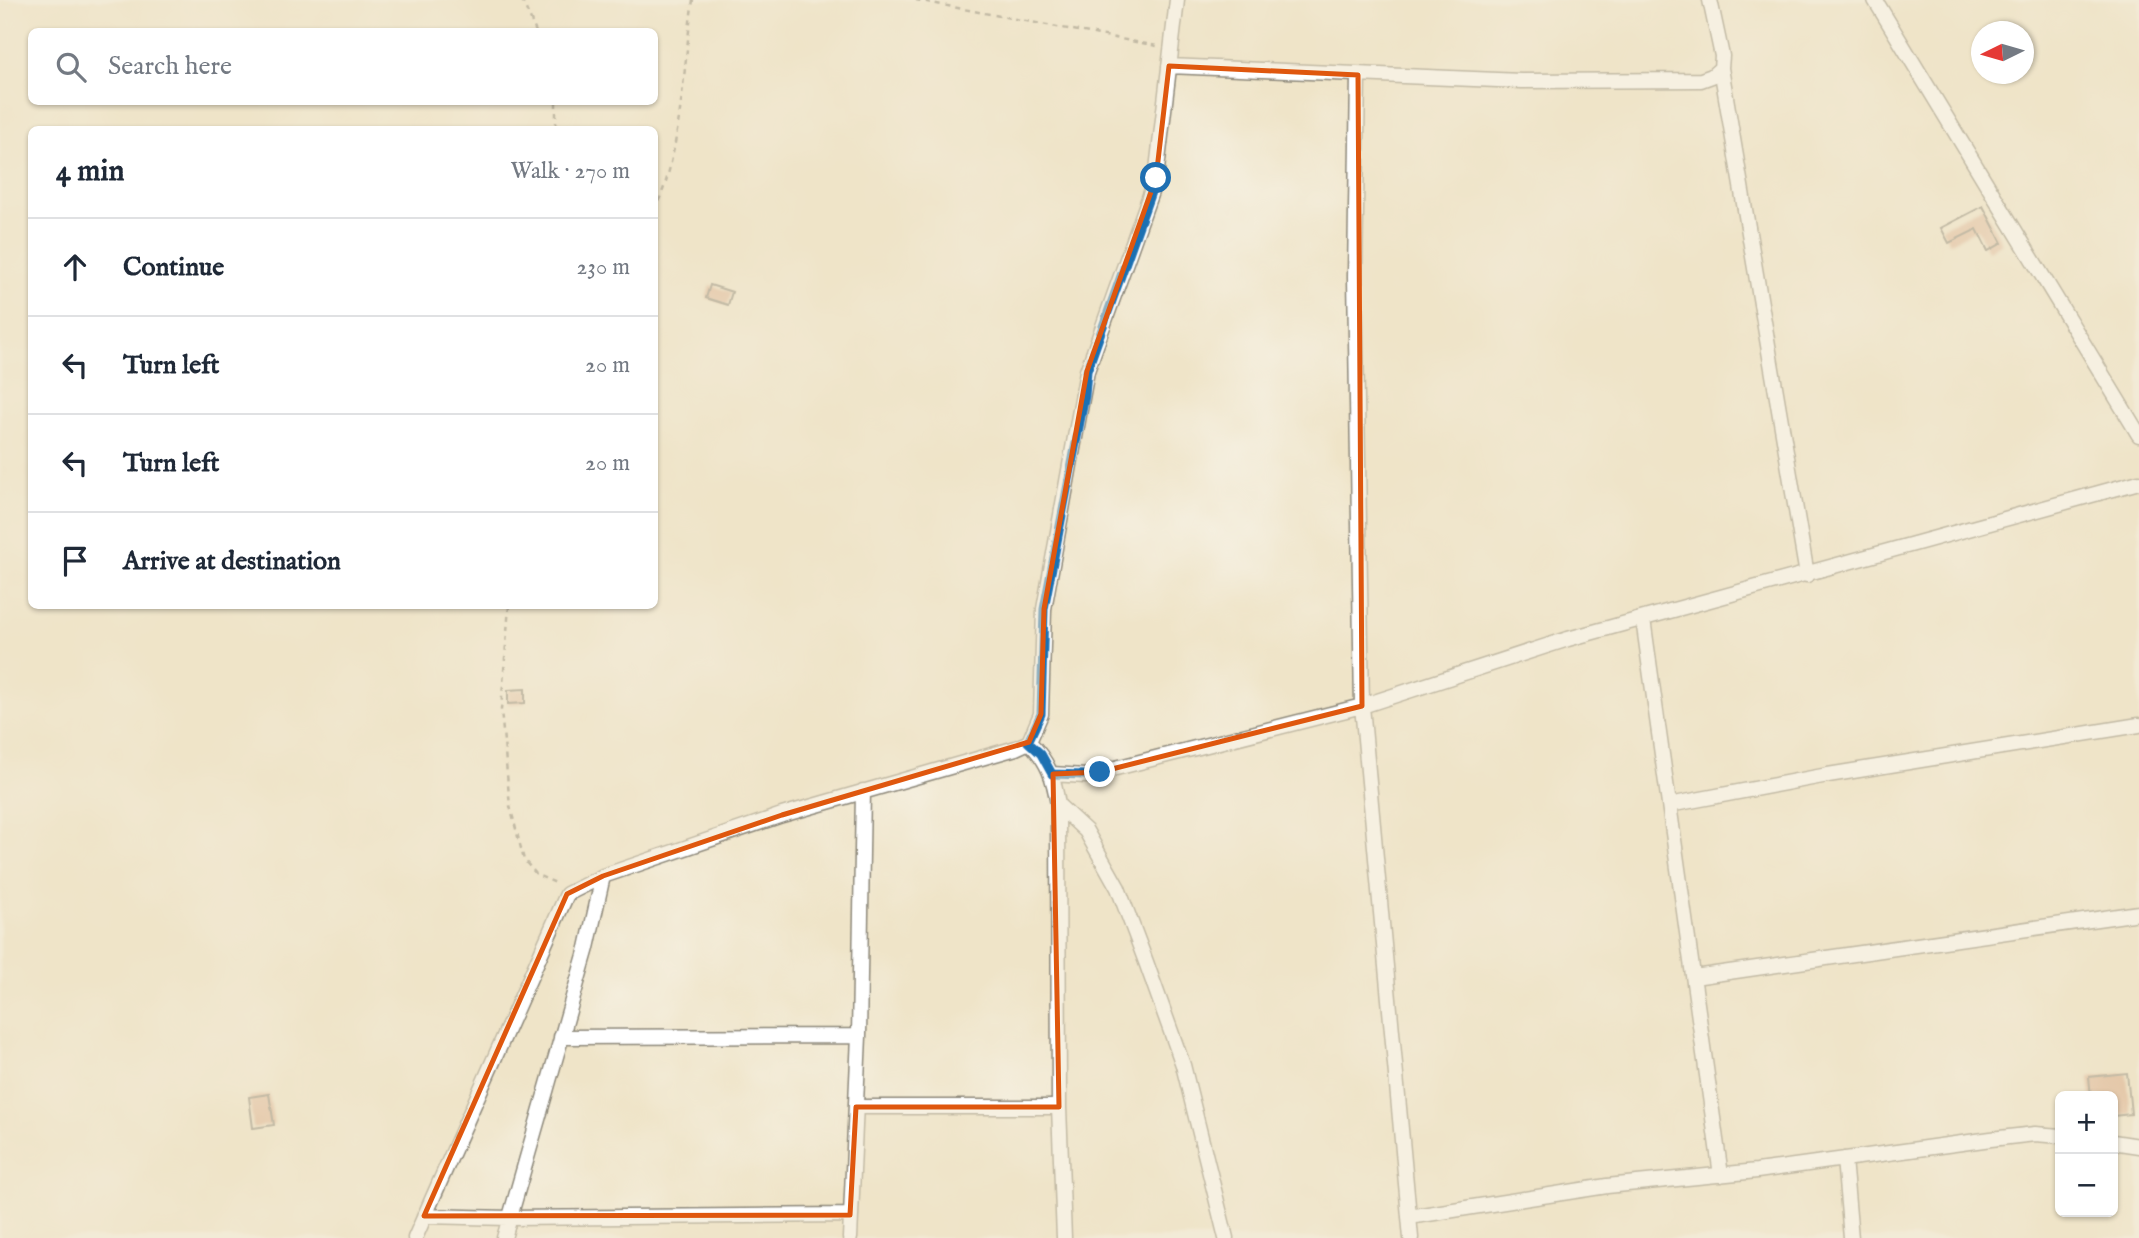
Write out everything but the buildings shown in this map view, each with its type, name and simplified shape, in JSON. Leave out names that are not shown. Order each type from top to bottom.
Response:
[{"type":"street","points":[[415,1238],[559,906],[567,894],[604,876],[782,815],[1028,742],[1041,714],[1044,609],[1085,396],[1087,371],[1156,178],[1177,0]]},
{"type":"street","points":[[1710,0],[1722,56],[1721,68],[1807,575]]},
{"type":"street","points":[[1875,0],[2139,435]]},
{"type":"street","points":[[1169,66],[1521,81],[1701,80],[1712,76],[1721,68]]},
{"type":"street","points":[[1358,75],[1355,277],[1362,706],[1410,1238]]},
{"type":"street","points":[[1052,774],[1085,775],[1100,772],[1362,706],[1568,639],[2139,482]]},
{"type":"street","points":[[1643,619],[1721,1175]]},
{"type":"street","points":[[1669,805],[1841,773],[2139,725]]},
{"type":"street","points":[[1028,742],[1041,754],[1052,774],[1058,805],[1059,1107],[1064,1238]]},
{"type":"street","points":[[850,1238],[859,1036],[863,791]]},
{"type":"street","points":[[1058,805],[1086,831],[1118,888],[1182,1065],[1226,1238]]},
{"type":"street","points":[[504,1238],[604,876]]},
{"type":"street","points":[[1694,977],[2139,913]]},
{"type":"street","points":[[561,1037],[859,1036]]},
{"type":"street","points":[[856,1107],[1059,1107]]},
{"type":"street","points":[[1409,1217],[1607,1186],[1721,1175],[2035,1134],[2055,1136]]},
{"type":"street","points":[[2118,1143],[2139,1146]]},
{"type":"street","points":[[1844,1159],[1851,1238]]},
{"type":"street","points":[[424,1216],[508,1218],[850,1214]]},
{"type":"path","points":[[522,0],[534,28]]},
{"type":"path","points":[[658,203],[664,193],[681,93],[692,0]]},
{"type":"path","points":[[916,0],[1172,49]]},
{"type":"path","points":[[556,105],[556,126]]},
{"type":"path","points":[[509,609],[500,710],[510,807],[524,860],[537,875],[553,883],[577,887]]},
{"type":"highlighted area","points":[[1169,66],[1358,75],[1362,706],[1100,772],[1053,774],[1059,1107],[856,1107],[850,1215],[424,1216],[567,894],[603,876],[782,815],[1029,742],[1041,714],[1044,609],[1087,371],[1156,178]]},
{"type":"route","points":[[1100,772],[1073,776],[1052,774],[1041,754],[1028,742],[1041,714],[1044,609],[1085,396],[1087,371],[1144,219],[1156,178]]}]
